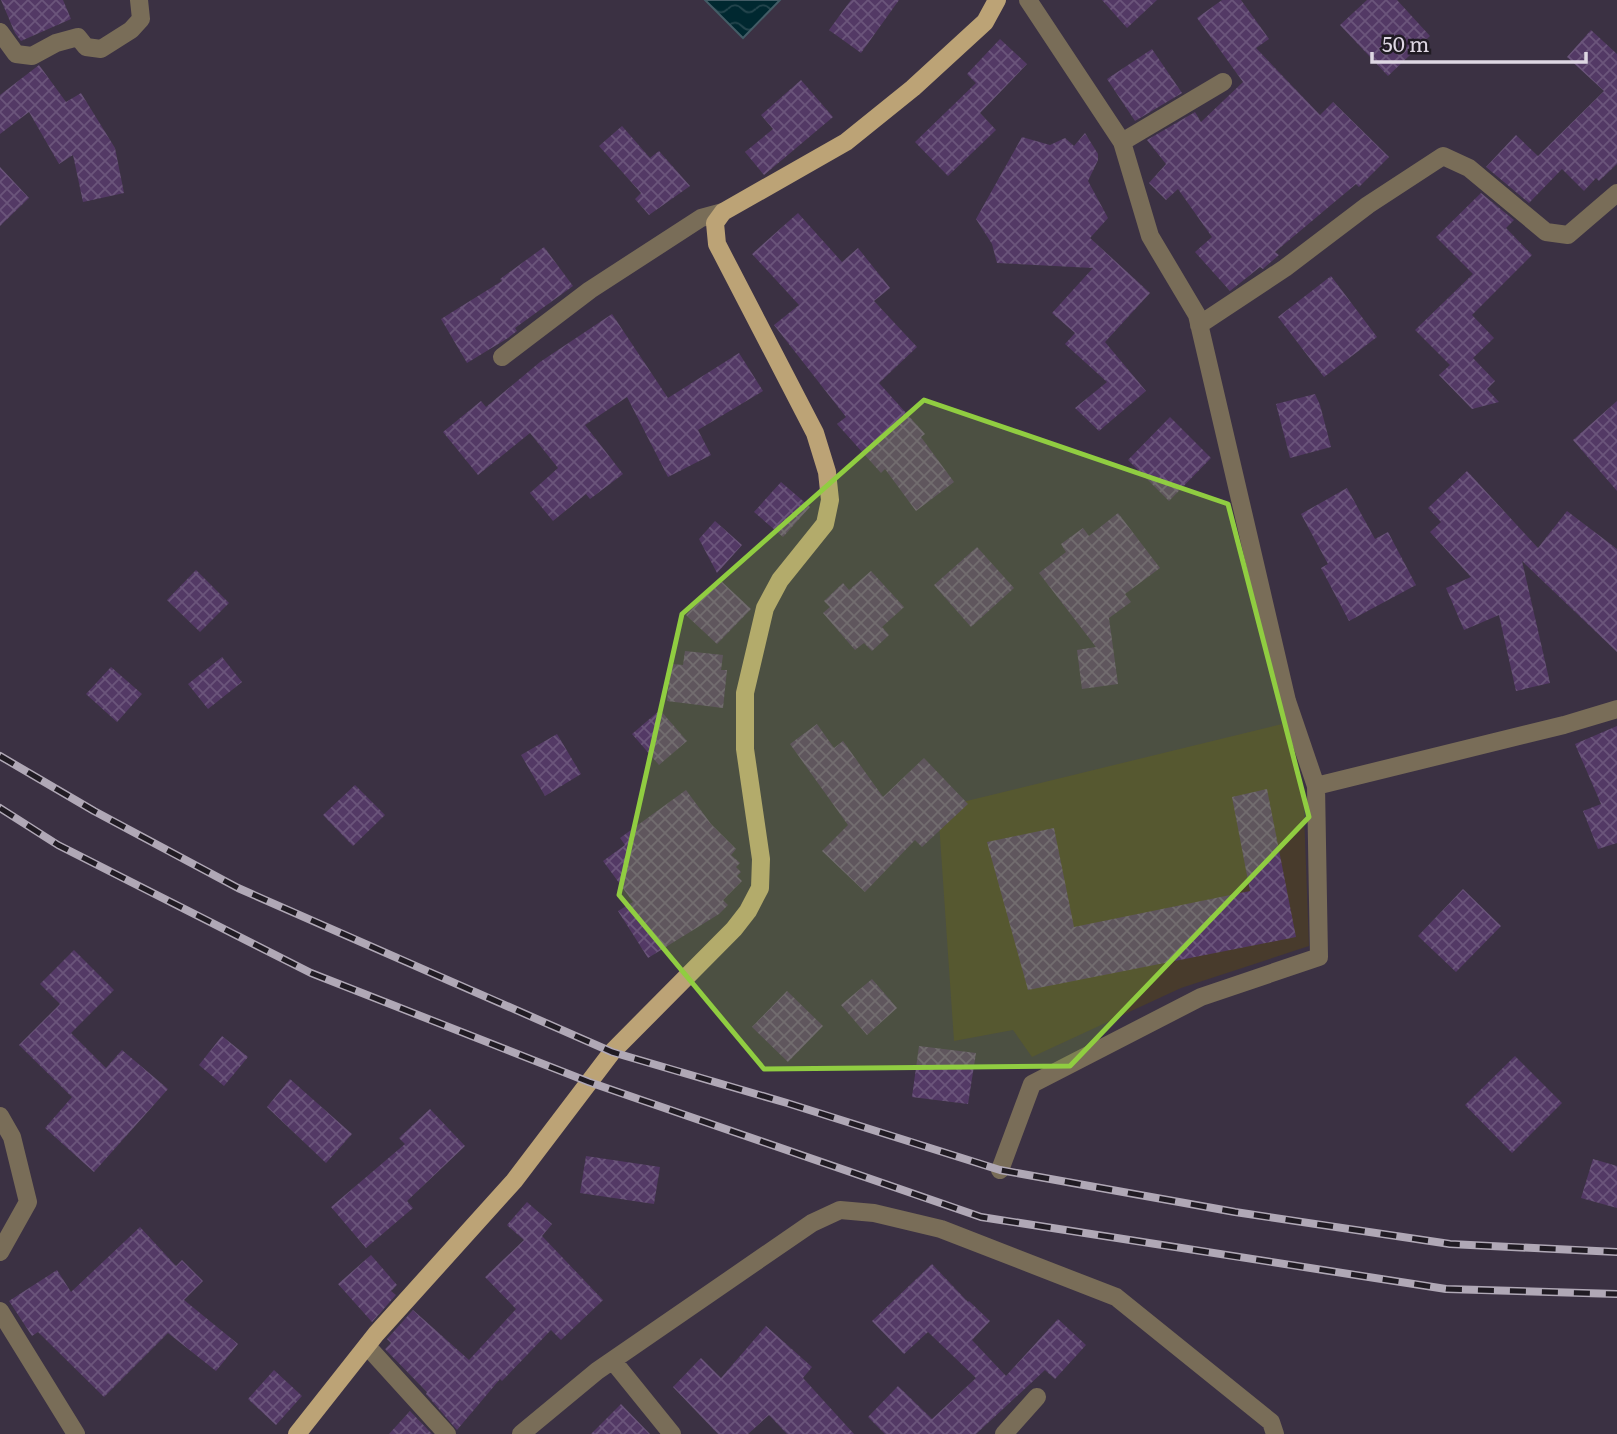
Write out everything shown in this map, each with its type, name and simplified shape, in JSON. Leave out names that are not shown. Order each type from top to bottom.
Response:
[{"type":"main road","points":[[297,1434],[366,1346],[514,1181],[612,1052],[734,929],[748,911],[760,888],[761,859],[745,749],[745,693],[765,608],[780,580],[825,524],[830,500],[827,472],[815,433],[716,244],[715,223],[723,212],[846,142],[913,88],[985,22],[997,0]]},
{"type":"street","points":[[0,32],[16,54],[32,56],[55,43],[78,37],[86,47],[101,49],[131,30],[141,19],[139,0]]},
{"type":"street","points":[[1000,1170],[1032,1084],[1201,997],[1319,957],[1316,786],[1287,701],[1197,315],[1150,236],[1122,142],[1028,0]]},
{"type":"street","points":[[1122,142],[1223,82]]},
{"type":"street","points":[[1199,325],[1285,268],[1389,191],[1444,156],[1469,168],[1546,232],[1568,235],[1617,193]]},
{"type":"street","points":[[502,357],[590,290],[701,218],[723,212]]},
{"type":"street","points":[[1316,786],[1564,725],[1617,709]]},
{"type":"street","points":[[0,1116],[12,1137],[28,1202],[0,1252]]},
{"type":"street","points":[[521,1434],[597,1371],[812,1223],[840,1210],[874,1213],[941,1229],[1116,1297],[1271,1422],[1275,1434]]},
{"type":"street","points":[[0,1311],[76,1434]]},
{"type":"street","points":[[366,1346],[447,1434]]},
{"type":"street","points":[[613,1361],[672,1434]]},
{"type":"street","points":[[1004,1434],[1037,1397]]},
{"type":"highlighted area","points":[[924,400],[1228,504],[1309,817],[1070,1066],[764,1069],[619,895],[682,614]]},
{"type":"shaded area","points":[[1282,724],[1303,785],[1309,946],[1181,988],[1032,1057],[1013,1030],[954,1041],[938,808]]},
{"type":"water","points":[[705,0],[780,0],[743,38]]},
{"type":"building","points":[[1,0],[63,0],[71,19],[21,41]]},
{"type":"building","points":[[851,0],[899,0],[861,53],[829,30]]},
{"type":"building","points":[[1102,0],[1157,0],[1127,28]]},
{"type":"building","points":[[1222,0],[1241,0],[1269,39],[1256,48],[1320,115],[1333,102],[1389,157],[1359,187],[1356,184],[1275,252],[1279,255],[1263,269],[1260,267],[1230,291],[1195,252],[1212,237],[1178,189],[1166,200],[1149,183],[1166,164],[1147,140],[1195,112],[1201,122],[1243,82],[1197,18]]},
{"type":"building","points":[[1367,0],[1397,0],[1430,36],[1388,76],[1340,25]]},
{"type":"building","points":[[1591,30],[1617,54],[1617,164],[1599,181],[1596,178],[1584,191],[1562,169],[1529,203],[1486,167],[1516,135],[1538,156],[1604,91],[1567,57]]},
{"type":"building","points":[[1000,39],[1027,64],[980,113],[996,130],[948,176],[915,142],[976,83],[967,74]]},
{"type":"building","points":[[1152,49],[1182,93],[1135,121],[1107,79]]},
{"type":"building","points":[[39,65],[66,102],[81,93],[115,148],[124,193],[83,202],[73,155],[59,164],[29,112],[0,134],[0,95]]},
{"type":"building","points":[[801,80],[833,117],[764,175],[745,152],[773,129],[761,115]]},
{"type":"building","points":[[622,126],[650,158],[659,151],[690,186],[649,215],[635,199],[641,193],[599,146]]},
{"type":"building","points":[[1085,133],[1098,154],[1088,181],[1108,218],[1090,238],[1150,293],[1105,342],[1146,391],[1099,431],[1075,408],[1107,382],[1065,344],[1075,333],[1052,313],[1093,268],[997,263],[992,244],[976,219],[1022,137],[1050,145],[1065,138],[1074,146]]},
{"type":"building","points":[[0,167],[29,198],[0,226]]},
{"type":"building","points":[[1481,193],[1514,220],[1506,228],[1532,255],[1472,315],[1494,338],[1473,358],[1495,381],[1487,389],[1499,402],[1472,409],[1439,375],[1450,365],[1415,330],[1473,274],[1436,237]]},
{"type":"building","points":[[798,213],[842,262],[858,248],[890,288],[874,301],[917,347],[879,383],[925,434],[921,437],[954,482],[916,511],[885,469],[881,473],[837,424],[846,417],[774,325],[799,305],[752,254]]},
{"type":"building","points":[[544,247],[573,286],[515,328],[517,331],[508,338],[467,363],[441,319],[502,281],[500,279]]},
{"type":"building","points":[[1331,276],[1377,337],[1324,377],[1278,317]]},
{"type":"building","points":[[612,314],[668,398],[739,353],[763,391],[698,430],[711,455],[668,477],[627,397],[585,425],[623,474],[590,499],[586,494],[553,521],[530,493],[558,468],[530,433],[478,475],[443,432],[481,401],[486,407],[540,362]]},
{"type":"building","points":[[1315,394],[1331,447],[1290,458],[1276,404]]},
{"type":"building","points":[[1617,401],[1617,491],[1573,440]]},
{"type":"building","points":[[1170,417],[1211,458],[1169,501],[1128,460]]},
{"type":"building","points":[[1467,471],[1538,548],[1567,511],[1617,549],[1617,652],[1522,561],[1550,683],[1516,691],[1499,615],[1464,630],[1446,588],[1471,577],[1430,532],[1441,522],[1428,508]]},
{"type":"building","points":[[781,482],[810,507],[783,537],[754,512]]},
{"type":"building","points":[[1347,488],[1375,539],[1388,532],[1416,585],[1349,621],[1321,568],[1328,564],[1301,514]]},
{"type":"building","points":[[1118,513],[1160,568],[1125,594],[1131,602],[1109,618],[1118,684],[1082,689],[1077,650],[1096,647],[1039,573],[1066,552],[1061,544],[1083,528],[1089,536]]},
{"type":"building","points":[[715,521],[742,545],[717,573],[699,539]]},
{"type":"building","points":[[977,547],[1014,588],[971,627],[934,585]]},
{"type":"building","points":[[196,570],[229,603],[200,632],[167,600]]},
{"type":"building","points":[[871,571],[904,607],[882,627],[889,635],[872,651],[864,643],[855,650],[823,613],[830,607],[824,601],[843,583],[849,590]]},
{"type":"building","points":[[720,580],[751,609],[717,644],[686,615]]},
{"type":"building","points":[[685,651],[723,655],[721,670],[727,670],[723,708],[667,701],[671,664],[683,665]]},
{"type":"building","points":[[222,657],[242,682],[208,709],[188,684]]},
{"type":"building","points":[[111,667],[142,694],[117,722],[86,694]]},
{"type":"building","points":[[660,710],[687,741],[659,765],[632,734]]},
{"type":"building","points":[[817,724],[834,748],[843,741],[883,797],[924,758],[968,804],[922,847],[915,840],[865,892],[822,851],[848,825],[790,744]]},
{"type":"building","points":[[1617,726],[1617,843],[1598,849],[1583,811],[1601,804],[1575,744]]},
{"type":"building","points":[[557,734],[581,774],[545,796],[521,755]]},
{"type":"building","points":[[355,785],[385,815],[353,846],[323,815]]},
{"type":"building","points":[[1267,789],[1296,937],[1028,990],[987,842],[1054,828],[1074,927],[1250,891],[1232,797]]},
{"type":"building","points":[[686,790],[711,824],[736,849],[731,855],[740,863],[736,867],[741,872],[737,876],[742,881],[723,900],[728,905],[719,914],[648,958],[618,911],[633,902],[603,861],[625,845],[620,838]]},
{"type":"building","points":[[1463,889],[1501,926],[1456,972],[1418,936]]},
{"type":"building","points":[[74,950],[114,990],[71,1033],[106,1068],[122,1050],[168,1089],[94,1172],[45,1128],[72,1097],[19,1045],[60,1004],[40,984]]},
{"type":"building","points":[[872,979],[897,1008],[867,1035],[841,1005]]},
{"type":"building","points":[[787,991],[823,1026],[788,1062],[752,1027]]},
{"type":"building","points":[[222,1036],[248,1057],[224,1086],[199,1065]]},
{"type":"building","points":[[919,1046],[976,1053],[968,1104],[912,1097]]},
{"type":"building","points":[[1515,1056],[1562,1103],[1512,1153],[1465,1105]]},
{"type":"building","points":[[290,1079],[352,1134],[326,1163],[267,1107]]},
{"type":"building","points":[[430,1109],[465,1146],[407,1201],[413,1208],[366,1248],[331,1207],[405,1144],[399,1138]]},
{"type":"building","points":[[586,1156],[660,1167],[654,1204],[580,1193]]},
{"type":"building","points":[[1593,1159],[1617,1166],[1617,1208],[1581,1198]]},
{"type":"building","points":[[527,1202],[552,1224],[542,1236],[603,1300],[561,1340],[551,1330],[502,1381],[500,1379],[457,1430],[427,1392],[385,1349],[391,1343],[387,1339],[413,1310],[469,1360],[516,1309],[485,1277],[524,1240],[507,1225]]},
{"type":"building","points":[[140,1227],[176,1266],[182,1260],[203,1281],[184,1300],[238,1344],[216,1371],[168,1333],[104,1397],[38,1332],[32,1336],[9,1301],[57,1270],[71,1292]]},
{"type":"building","points":[[371,1255],[397,1285],[391,1291],[396,1295],[372,1322],[338,1284]]},
{"type":"building","points":[[932,1264],[990,1321],[972,1340],[1006,1376],[1058,1319],[1086,1345],[1055,1379],[1045,1370],[976,1434],[885,1434],[868,1417],[898,1386],[932,1419],[976,1378],[928,1332],[904,1354],[872,1321]]},
{"type":"building","points":[[766,1326],[812,1367],[803,1378],[854,1434],[787,1434],[769,1415],[748,1434],[718,1434],[673,1387],[701,1358],[721,1378]]},
{"type":"building","points":[[274,1370],[302,1396],[276,1425],[248,1399]]},
{"type":"building","points":[[621,1404],[650,1434],[591,1434]]},
{"type":"building","points":[[410,1411],[432,1434],[389,1434]]},
{"type":"railway","points":[[0,756],[94,811],[238,888],[612,1052],[787,1103],[1000,1170],[1235,1212],[1450,1244],[1617,1252]]},
{"type":"railway","points":[[0,808],[58,845],[311,973],[589,1082],[981,1217],[1446,1289],[1617,1294]]}]
